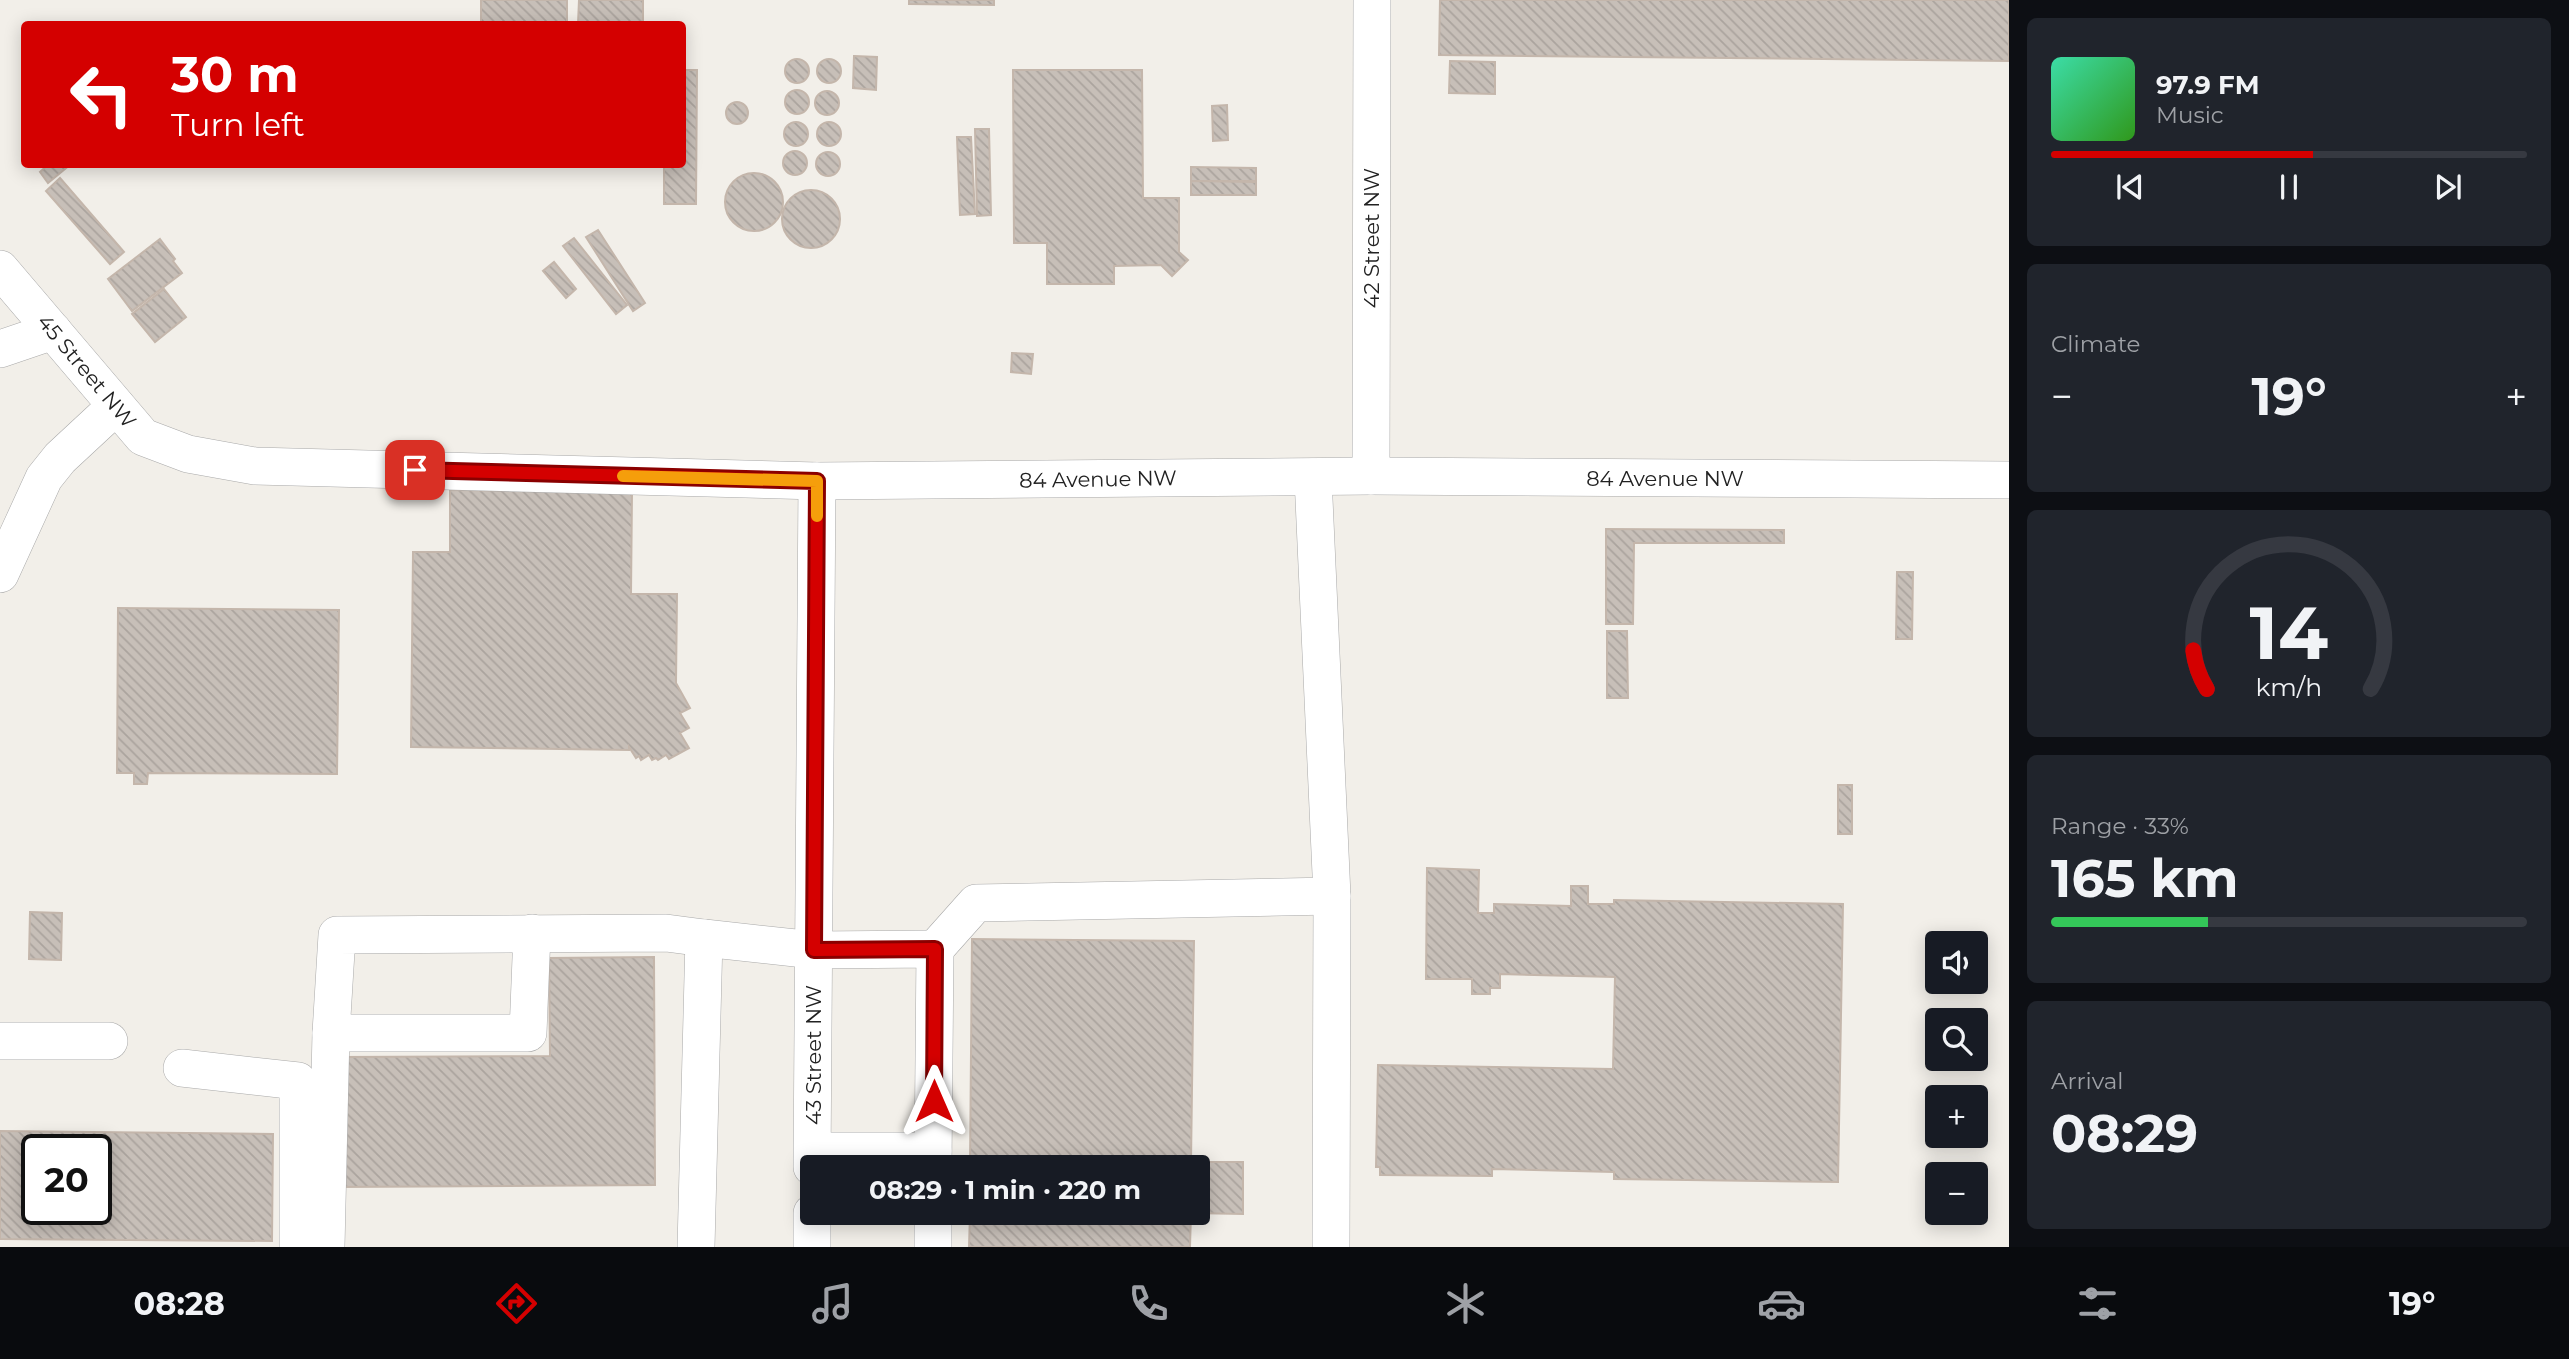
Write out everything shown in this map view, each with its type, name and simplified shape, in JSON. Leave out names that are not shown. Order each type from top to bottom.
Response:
[{"type":"street","name":"42 Street NW","points":[[1371,0],[1371,476]]},
{"type":"street","name":"45 Street NW","points":[[0,269],[143,437],[188,454]]},
{"type":"street","points":[[0,349],[53,331]]},
{"type":"street","points":[[0,574],[44,478],[60,458],[116,406]]},
{"type":"street","name":"84 Avenue NW","points":[[188,454],[255,466],[817,481],[1371,476],[2009,480]]},
{"type":"street","points":[[1313,477],[1332,896],[1331,1247]]},
{"type":"street","name":"43 Street NW","points":[[812,1155],[817,481]]},
{"type":"street","points":[[933,1155],[935,949],[976,903],[1332,896]]},
{"type":"street","points":[[331,1033],[528,1033],[532,933]]},
{"type":"street","points":[[326,1247],[331,1033],[337,935],[666,933],[814,950],[935,949]]},
{"type":"street","points":[[696,1247],[704,938]]},
{"type":"street","points":[[0,1041],[109,1041]]},
{"type":"street","points":[[182,1068],[298,1081],[298,1247]]},
{"type":"street","points":[[812,1225],[812,1247]]},
{"type":"street","points":[[933,1225],[933,1247]]},
{"type":"building","points":[[481,0],[567,0],[567,21],[481,21]]},
{"type":"building","points":[[579,0],[643,0],[643,21],[578,21]]},
{"type":"building","points":[[909,0],[994,0],[994,5],[909,4]]},
{"type":"building","points":[[1440,0],[2009,0],[2009,61],[1439,55]]},
{"type":"building","points":[[854,56],[877,57],[876,90],[853,88]]},
{"type":"building","points":[[797,59],[808,66],[809,71],[802,82],[797,83],[786,76],[785,71],[792,60]]},
{"type":"building","points":[[829,59],[840,66],[841,71],[834,82],[829,83],[818,76],[817,71],[824,60]]},
{"type":"building","points":[[1450,61],[1495,62],[1495,94],[1449,93]]},
{"type":"building","points":[[686,70],[697,70],[696,204],[664,204],[664,168],[686,168]]},
{"type":"building","points":[[1013,70],[1142,70],[1143,198],[1179,198],[1179,252],[1188,260],[1172,276],[1161,265],[1114,266],[1114,284],[1047,284],[1047,243],[1014,243]]},
{"type":"building","points":[[797,90],[808,97],[809,102],[802,113],[797,114],[786,107],[785,102],[792,91]]},
{"type":"building","points":[[827,91],[838,98],[839,103],[832,114],[827,115],[816,108],[815,103],[822,92]]},
{"type":"building","points":[[737,102],[745,105],[748,113],[745,121],[737,124],[729,121],[726,113],[729,105]]},
{"type":"building","points":[[1227,105],[1228,140],[1213,141],[1212,106]]},
{"type":"building","points":[[796,122],[807,129],[808,134],[801,145],[796,146],[785,139],[784,134],[791,123]]},
{"type":"building","points":[[829,122],[840,129],[841,134],[834,145],[829,146],[818,139],[817,134],[824,123]]},
{"type":"building","points":[[975,129],[989,129],[991,215],[977,216]]},
{"type":"building","points":[[957,137],[971,137],[975,214],[960,215]]},
{"type":"building","points":[[795,151],[806,158],[807,163],[800,174],[795,175],[784,168],[783,163],[790,152]]},
{"type":"building","points":[[828,152],[839,159],[840,164],[833,175],[828,176],[817,169],[816,164],[823,153]]},
{"type":"building","points":[[1191,167],[1256,168],[1256,181],[1191,181]]},
{"type":"building","points":[[44,168],[66,168],[48,183],[40,172]]},
{"type":"building","points":[[748,173],[760,173],[775,181],[783,196],[783,208],[775,223],[760,231],[748,231],[733,223],[725,208],[725,196],[733,181]]},
{"type":"building","points":[[60,178],[124,252],[110,264],[46,191]]},
{"type":"building","points":[[1191,181],[1256,182],[1256,195],[1191,195]]},
{"type":"building","points":[[805,190],[817,190],[832,198],[840,213],[840,225],[832,240],[817,248],[805,248],[790,240],[782,225],[782,213],[790,198]]},
{"type":"building","points":[[598,230],[645,303],[633,311],[586,237]]},
{"type":"building","points":[[574,238],[627,305],[616,314],[563,246]]},
{"type":"building","points":[[160,239],[182,273],[132,311],[108,279]]},
{"type":"building","points":[[554,262],[576,289],[566,298],[543,271]]},
{"type":"building","points":[[164,289],[186,317],[155,342],[132,314]]},
{"type":"building","points":[[1012,353],[1033,354],[1031,374],[1011,372]]},
{"type":"building","points":[[450,490],[632,492],[631,594],[677,594],[676,683],[690,708],[680,713],[689,728],[680,733],[689,748],[669,759],[666,755],[652,760],[649,755],[641,760],[639,756],[636,758],[629,747],[629,750],[411,747],[413,552],[450,552]]},
{"type":"building","points":[[1606,529],[1784,530],[1784,543],[1634,543],[1633,624],[1606,624]]},
{"type":"building","points":[[1897,572],[1913,572],[1912,639],[1896,639]]},
{"type":"building","points":[[118,608],[339,610],[337,774],[148,773],[147,784],[134,784],[134,773],[117,773]]},
{"type":"building","points":[[1607,631],[1627,631],[1628,698],[1607,698]]},
{"type":"building","points":[[1838,785],[1852,785],[1852,834],[1838,834]]},
{"type":"building","points":[[1427,868],[1479,870],[1478,913],[1494,913],[1494,904],[1571,906],[1571,886],[1588,886],[1588,904],[1614,904],[1614,900],[1843,904],[1838,1182],[1614,1179],[1614,1172],[1492,1169],[1492,1176],[1380,1175],[1380,1167],[1376,1167],[1378,1065],[1613,1069],[1615,977],[1500,974],[1500,988],[1490,988],[1490,994],[1472,994],[1472,979],[1426,979]]},
{"type":"building","points":[[30,912],[62,913],[61,960],[29,959]]},
{"type":"building","points":[[972,939],[1194,941],[1191,1155],[970,1155]]},
{"type":"building","points":[[654,957],[655,1185],[339,1187],[338,1057],[550,1056],[549,958]]},
{"type":"building","points":[[0,1131],[273,1134],[272,1241],[0,1239]]},
{"type":"building","points":[[1210,1162],[1243,1162],[1243,1214],[1210,1213]]},
{"type":"building","points":[[970,1225],[1191,1225],[1190,1247],[969,1247]]},
{"type":"slow traffic","points":[[623,476],[817,481],[817,516]]},
{"type":"route","points":[[415,470],[817,481],[814,950],[935,949],[934,1101]]}]
